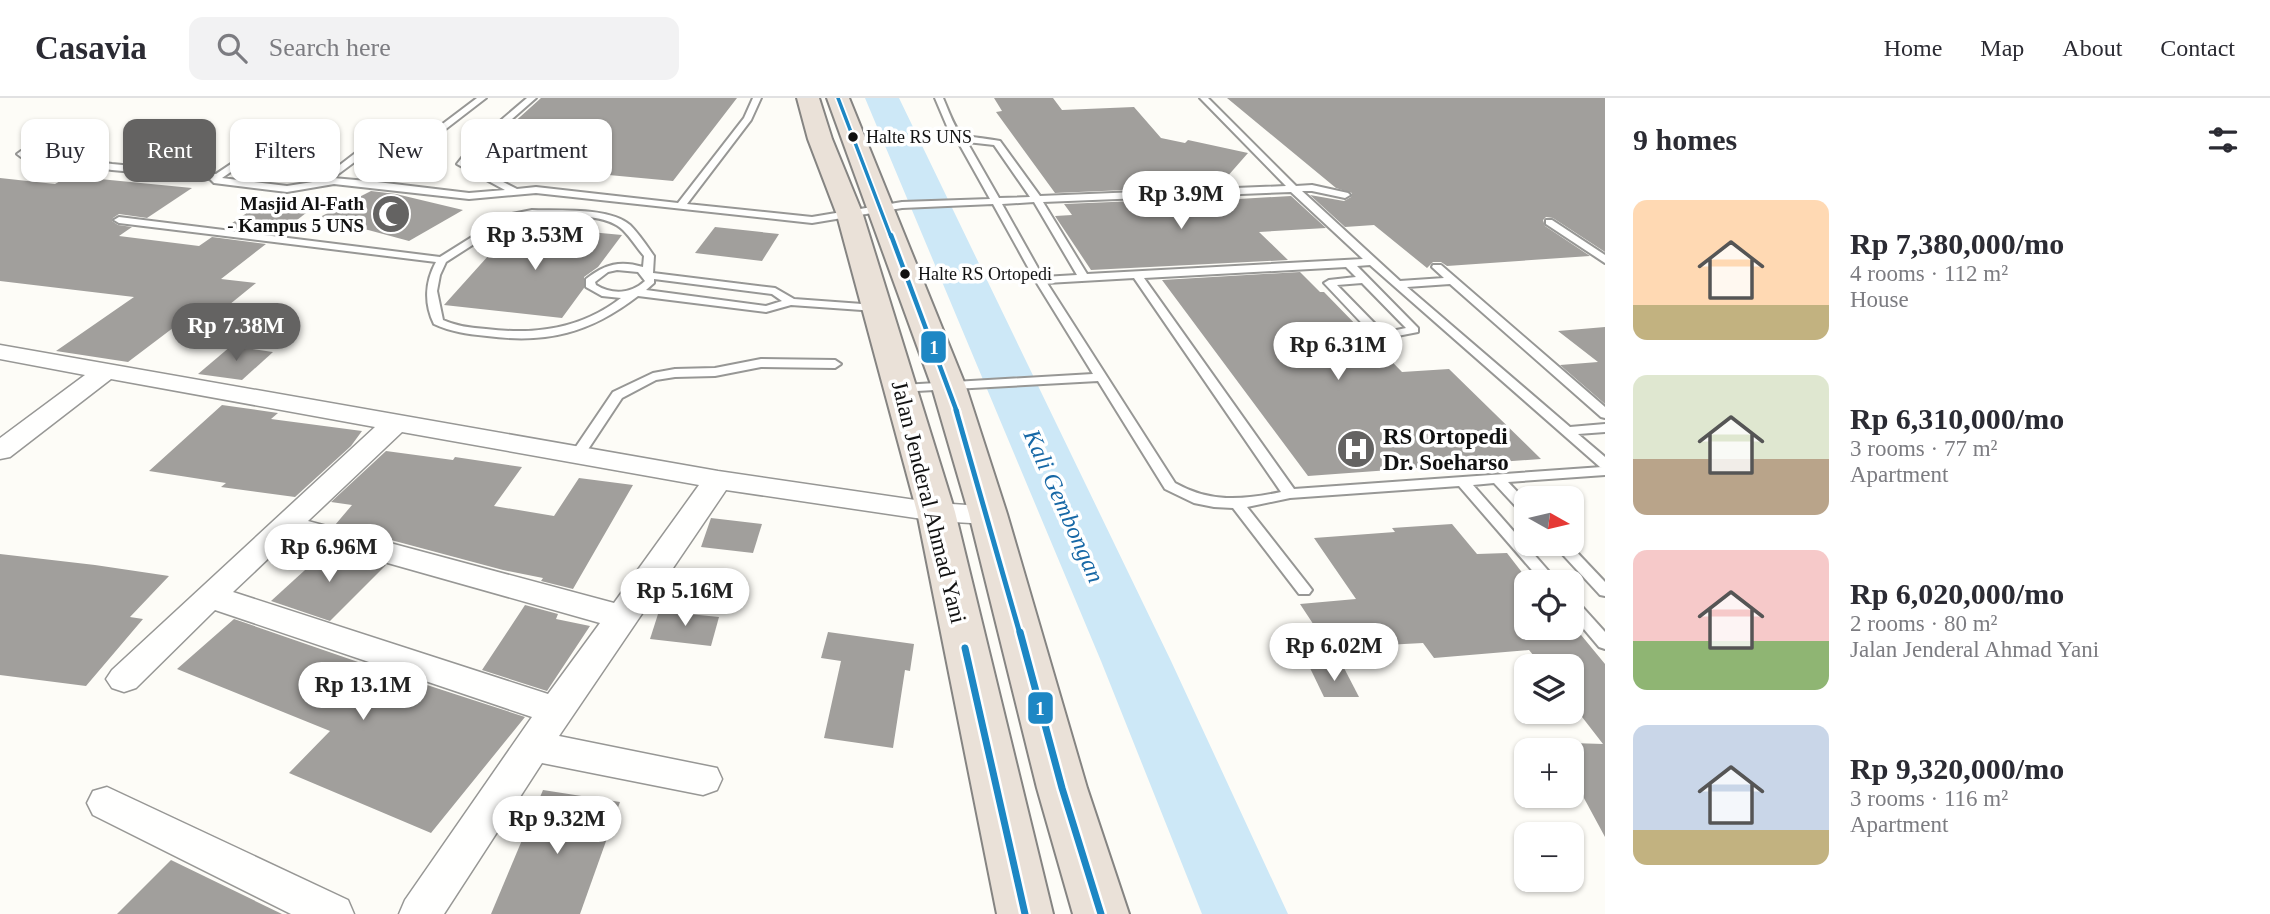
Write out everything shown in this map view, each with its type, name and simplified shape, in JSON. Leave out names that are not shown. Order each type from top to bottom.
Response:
[{"type":"highway","name":"Jalan Jenderal Ahmad Yani","points":[[808,98],[836,139],[876,209],[949,387],[988,514],[1062,788],[1101,914]]},
{"type":"highway","name":"Jalan Jenderal Ahmad Yani","points":[[836,139],[838,98]]},
{"type":"highway","name":"Jalan Jenderal Ahmad Yani","points":[[876,209],[876,309],[902,389],[936,512],[1025,914]]},
{"type":"street","points":[[0,352],[718,480],[936,512],[988,514]]},
{"type":"street","points":[[0,450],[105,372]]},
{"type":"street","points":[[124,679],[209,596],[398,421]]},
{"type":"street","points":[[420,914],[556,711],[718,480]]},
{"type":"street","points":[[286,525],[622,617]]},
{"type":"street","points":[[209,596],[556,711]]},
{"type":"street","points":[[532,746],[703,779]]},
{"type":"street","points":[[107,803],[333,914]]},
{"type":"lane","points":[[447,124],[482,98]]},
{"type":"lane","points":[[514,191],[461,163],[475,147],[532,98]]},
{"type":"lane","points":[[680,206],[748,118],[757,98]]},
{"type":"lane","points":[[939,98],[953,131],[961,139],[1040,280],[1170,486],[1194,498],[1218,504],[1238,504],[1260,502],[1290,494],[1605,471]]},
{"type":"lane","points":[[1203,98],[1294,189],[1372,261],[1605,464]]},
{"type":"lane","points":[[961,139],[997,143],[1038,201],[1084,278]]},
{"type":"lane","points":[[340,169],[354,158]]},
{"type":"lane","points":[[216,177],[230,167]]},
{"type":"lane","points":[[340,180],[469,196],[536,190],[800,220],[876,209],[997,202],[1294,189],[1320,189],[1345,195]]},
{"type":"lane","points":[[216,181],[287,189],[323,182]]},
{"type":"lane","points":[[532,212],[579,214],[614,219],[626,227],[649,256],[650,281],[609,313],[560,333],[525,338],[473,332],[449,327],[438,321],[430,301],[436,269],[442,260],[510,217],[532,212]]},
{"type":"lane","points":[[119,220],[442,260]]},
{"type":"lane","points":[[1549,222],[1605,260]]},
{"type":"lane","points":[[1040,280],[1372,261]]},
{"type":"lane","points":[[1348,263],[1414,330],[1388,335],[1377,333],[1329,283],[1364,280]]},
{"type":"lane","points":[[791,302],[775,291],[648,275],[641,270],[617,267],[604,270],[590,281],[591,287],[610,295],[636,292],[766,309],[791,302],[876,309]]},
{"type":"lane","points":[[1437,267],[1605,414]]},
{"type":"lane","points":[[1137,275],[1290,494]]},
{"type":"lane","points":[[1399,285],[1451,281]]},
{"type":"lane","points":[[578,454],[617,395],[653,377],[675,373],[715,372],[761,363],[835,364]]},
{"type":"lane","points":[[902,389],[1100,377]]},
{"type":"lane","points":[[1567,431],[1605,428]]},
{"type":"lane","points":[[1497,479],[1514,497]]},
{"type":"lane","points":[[1462,481],[1541,570]]},
{"type":"lane","points":[[1238,504],[1304,590]]},
{"type":"lane","points":[[1571,556],[1605,591]]},
{"type":"lane","points":[[1584,619],[1605,643]]},
{"type":"building","points":[[541,98],[737,98],[673,181],[612,175],[612,119],[518,119]]},
{"type":"building","points":[[994,98],[1053,98],[1062,110],[1134,107],[1161,138],[1185,143],[1188,140],[1248,153],[1219,186],[1055,193],[996,112],[1002,111]]},
{"type":"building","points":[[1227,98],[1605,98],[1605,252],[1553,218],[1546,217],[1543,220],[1545,226],[1590,256],[1447,266],[1441,262],[1433,262],[1427,268],[1374,225],[1345,227],[1310,195],[1344,201],[1351,197],[1352,193],[1336,188]]},
{"type":"building","points":[[0,178],[55,184],[109,180],[192,188],[147,218],[119,214],[112,221],[118,225],[132,227],[119,236],[199,246],[212,237],[266,244],[221,279],[256,283],[224,309],[202,306],[128,362],[56,351],[134,297],[0,281]]},
{"type":"building","name":"Masjid Al-Fath - Kampus 5 UNS","points":[[371,191],[396,194],[463,210],[409,241],[320,217]]},
{"type":"building","points":[[1291,196],[1326,228],[1259,232],[1288,260],[1091,270],[1055,216],[1072,215],[1064,204]]},
{"type":"building","points":[[254,208],[306,213],[279,234],[225,228]]},
{"type":"building","points":[[516,225],[622,235],[598,267],[584,277],[584,288],[562,318],[444,305]]},
{"type":"building","points":[[715,227],[779,234],[762,261],[695,253]]},
{"type":"building","points":[[1300,272],[1320,292],[1324,292],[1402,372],[1449,369],[1541,459],[1308,476],[1162,280]]},
{"type":"building","points":[[1605,327],[1605,404],[1560,365],[1598,362],[1558,331]]},
{"type":"building","points":[[231,346],[273,352],[242,380],[198,374]]},
{"type":"building","points":[[222,405],[278,413],[271,419],[362,431],[351,446],[295,497],[221,487],[226,483],[149,471]]},
{"type":"building","points":[[386,451],[453,460],[455,457],[522,467],[494,506],[554,516],[579,478],[633,485],[573,589],[541,581],[543,578],[503,570],[335,525],[352,505],[331,502]]},
{"type":"building","points":[[711,518],[762,524],[753,553],[701,547]]},
{"type":"building","points":[[1452,524],[1477,554],[1507,553],[1520,570],[1514,570],[1514,640],[1584,639],[1605,664],[1605,837],[1584,798],[1584,743],[1603,744],[1584,719],[1584,654],[1532,654],[1529,650],[1434,658],[1423,643],[1329,648],[1300,604],[1356,599],[1314,538],[1395,532],[1392,528]]},
{"type":"building","points":[[328,549],[386,565],[330,621],[271,601]]},
{"type":"building","points":[[0,554],[169,576],[130,617],[143,619],[86,686],[0,675]]},
{"type":"building","points":[[525,605],[558,614],[556,619],[590,626],[547,691],[482,670]]},
{"type":"building","points":[[659,611],[719,617],[711,646],[650,639]]},
{"type":"building","points":[[234,619],[525,717],[431,833],[289,773],[330,731],[177,669]]},
{"type":"building","points":[[828,632],[914,644],[910,671],[905,670],[893,748],[824,738],[841,661],[821,658]]},
{"type":"building","points":[[1310,668],[1344,668],[1359,697],[1324,697]]},
{"type":"building","points":[[543,790],[620,802],[580,914],[491,914]]},
{"type":"building","points":[[171,860],[282,914],[117,914]]},
{"type":"waterway","name":"Kali Gembongan","points":[[882,98],[1136,661],[1245,914]]},
{"type":"transit line","name":"1","points":[[838,98],[949,387],[988,514],[1062,788],[1101,914]]},
{"type":"transit line","name":"1","points":[[965,648],[1025,914]]},
{"type":"place","name":"Halte RS UNS","points":[[853,137]]},
{"type":"place","name":"Masjid Al-Fath - Kampus 5 UNS","points":[[391,214]]},
{"type":"place","name":"Halte RS Ortopedi","points":[[905,274]]},
{"type":"place","name":"RS Ortopedi Dr. Soeharso","points":[[1356,449]]}]
